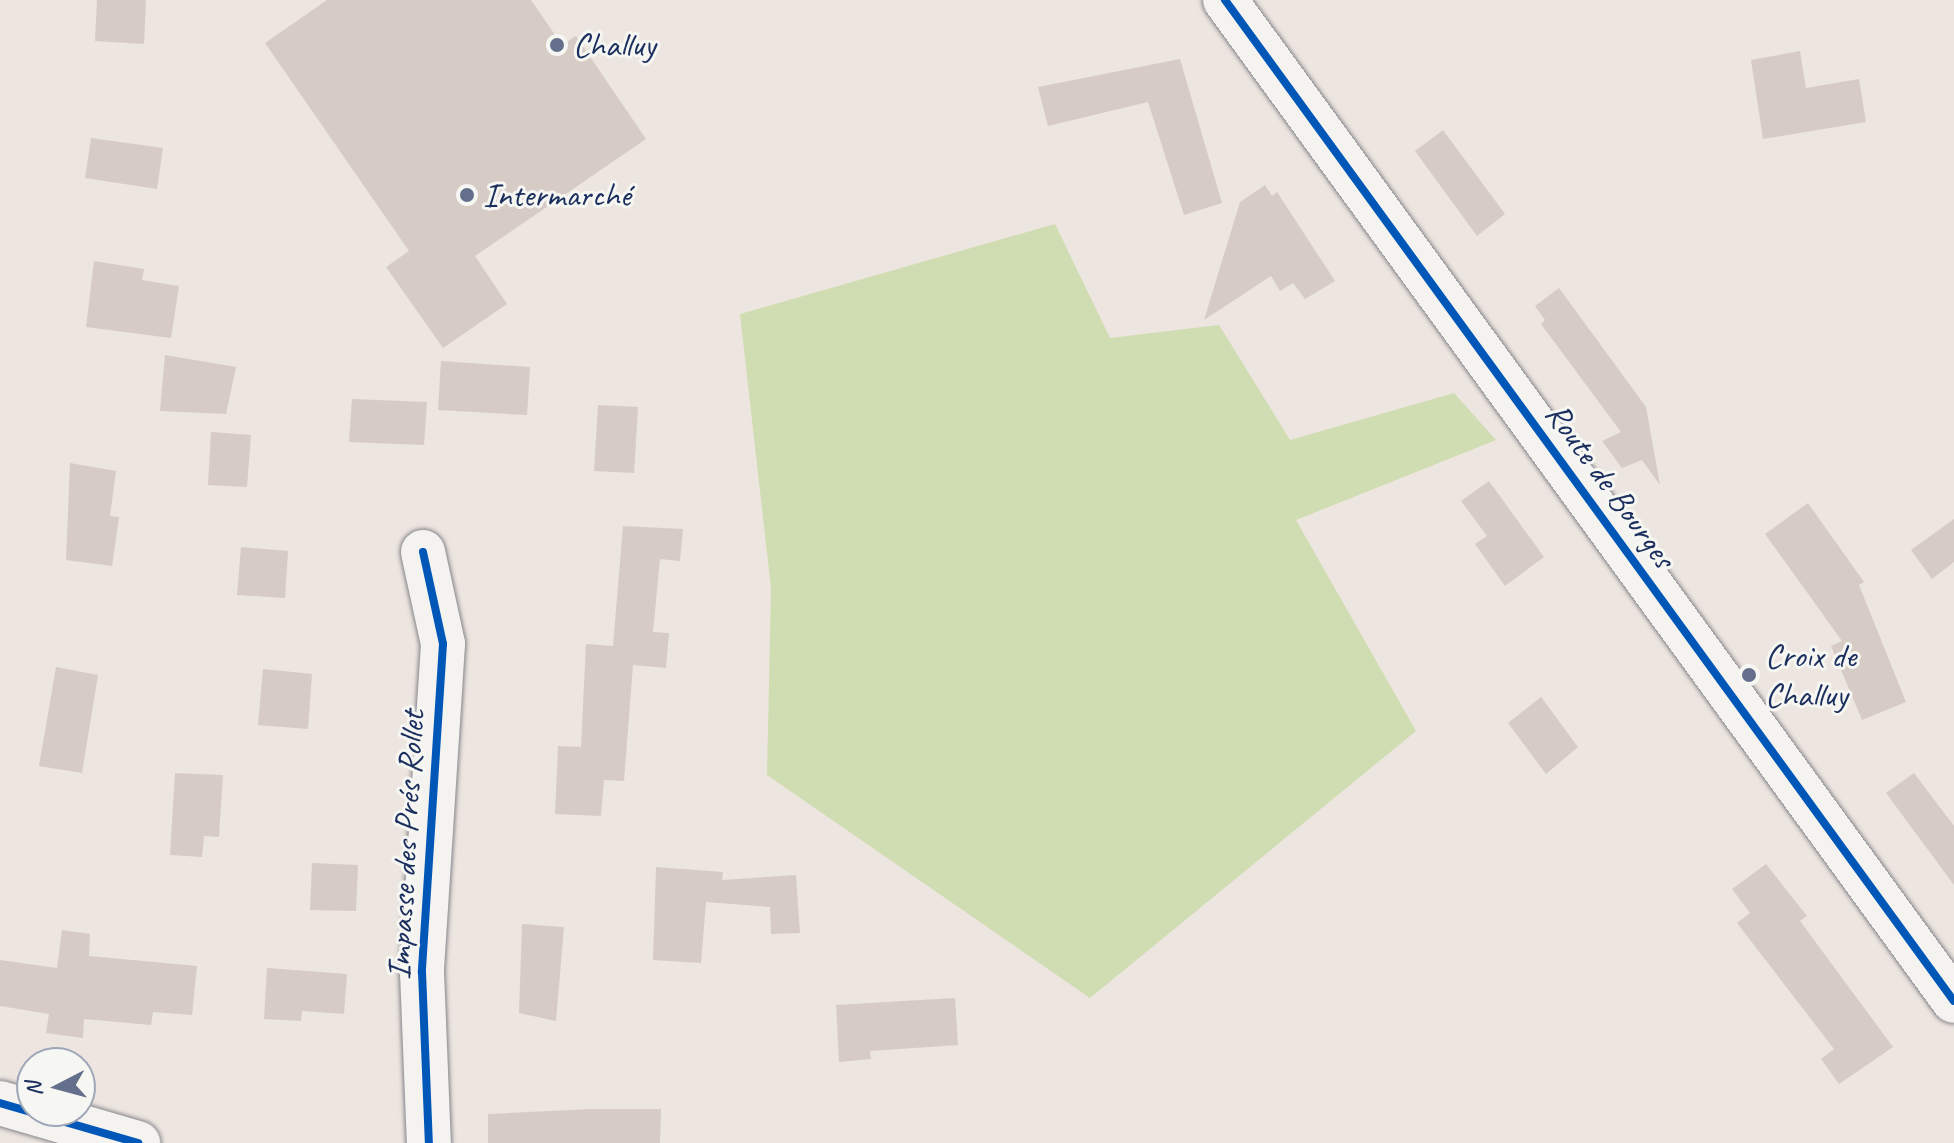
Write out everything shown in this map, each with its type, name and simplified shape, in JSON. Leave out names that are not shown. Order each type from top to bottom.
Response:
[{"type":"street","name":"Route de Bourges","points":[[1225,0],[1954,1001]]},
{"type":"street","name":"Impasse des Prés Rollet","points":[[423,552],[443,644],[422,972],[429,1143]]},
{"type":"street","points":[[0,1103],[138,1143]]},
{"type":"green space","points":[[1055,224],[1110,338],[1219,325],[1290,440],[1454,393],[1496,440],[1296,520],[1416,731],[1090,998],[767,775],[771,588],[740,314]]},
{"type":"building","points":[[97,0],[146,0],[144,44],[95,41]]},
{"type":"building","name":"Intermarché","points":[[327,0],[531,0],[562,45],[576,36],[646,139],[475,256],[507,304],[443,348],[386,267],[409,251],[265,43]]},
{"type":"building","points":[[1800,51],[1806,88],[1859,79],[1866,122],[1763,139],[1751,60]]},
{"type":"building","points":[[1180,59],[1222,203],[1184,215],[1148,102],[1048,126],[1038,87]]},
{"type":"building","points":[[1443,130],[1505,214],[1477,236],[1415,151]]},
{"type":"building","points":[[91,138],[163,148],[157,189],[85,178]]},
{"type":"building","points":[[1265,185],[1272,196],[1277,192],[1335,281],[1305,299],[1293,283],[1280,291],[1271,276],[1204,320],[1240,202]]},
{"type":"building","points":[[94,261],[144,269],[142,280],[179,286],[171,338],[86,327]]},
{"type":"building","points":[[1559,288],[1646,407],[1660,485],[1642,460],[1622,468],[1602,441],[1621,432],[1541,324],[1545,320],[1535,306]]},
{"type":"building","points":[[165,355],[236,367],[226,414],[160,411]]},
{"type":"building","points":[[441,361],[530,367],[527,415],[438,410]]},
{"type":"building","points":[[352,399],[427,402],[424,445],[349,442]]},
{"type":"building","points":[[598,405],[638,407],[634,473],[594,471]]},
{"type":"building","points":[[211,432],[251,435],[247,487],[208,485]]},
{"type":"building","points":[[70,463],[116,471],[110,516],[119,517],[112,566],[66,560]]},
{"type":"building","points":[[1489,481],[1544,557],[1505,586],[1475,544],[1487,536],[1461,501]]},
{"type":"building","points":[[1808,503],[1864,582],[1859,585],[1906,702],[1862,720],[1831,646],[1842,641],[1765,534]]},
{"type":"building","points":[[1954,519],[1954,562],[1932,579],[1911,550]]},
{"type":"building","points":[[623,526],[683,529],[680,561],[660,559],[653,632],[669,633],[666,668],[633,665],[624,781],[604,780],[601,816],[555,814],[558,746],[581,747],[586,644],[613,646]]},
{"type":"building","points":[[241,547],[288,551],[285,598],[237,595]]},
{"type":"building","points":[[56,667],[98,675],[82,773],[39,766]]},
{"type":"building","points":[[263,669],[312,674],[308,729],[258,725]]},
{"type":"building","points":[[1541,697],[1578,747],[1546,774],[1508,723]]},
{"type":"building","points":[[175,773],[223,775],[219,837],[204,836],[202,857],[170,855]]},
{"type":"building","points":[[1914,773],[1954,826],[1954,885],[1886,793]]},
{"type":"building","points":[[312,863],[358,865],[356,911],[310,910]]},
{"type":"building","points":[[1766,864],[1807,916],[1800,921],[1893,1047],[1839,1084],[1821,1059],[1834,1049],[1737,923],[1750,913],[1732,889]]},
{"type":"building","points":[[656,867],[723,872],[722,880],[796,875],[800,933],[771,934],[770,907],[706,902],[701,963],[653,960]]},
{"type":"building","points":[[522,924],[564,927],[556,1021],[519,1013]]},
{"type":"building","points":[[62,930],[90,934],[89,956],[197,966],[192,1015],[153,1012],[151,1025],[84,1019],[83,1038],[46,1033],[49,1014],[0,1006],[0,960],[57,968]]},
{"type":"building","points":[[267,968],[347,974],[344,1014],[302,1011],[301,1021],[264,1019]]},
{"type":"building","points":[[955,998],[958,1045],[870,1051],[871,1059],[839,1062],[836,1005]]},
{"type":"building","points":[[661,1109],[660,1143],[488,1143],[488,1114]]},
{"type":"cycle path","points":[[1225,0],[1954,1001]]},
{"type":"cycle path","points":[[423,552],[443,644],[422,972],[429,1143]]},
{"type":"cycle path","points":[[0,1103],[138,1143]]},
{"type":"place","name":"Challuy","points":[[557,45]]},
{"type":"place","name":"Intermarché","points":[[467,195]]},
{"type":"place","name":"Croix de Challuy","points":[[1749,675]]}]
